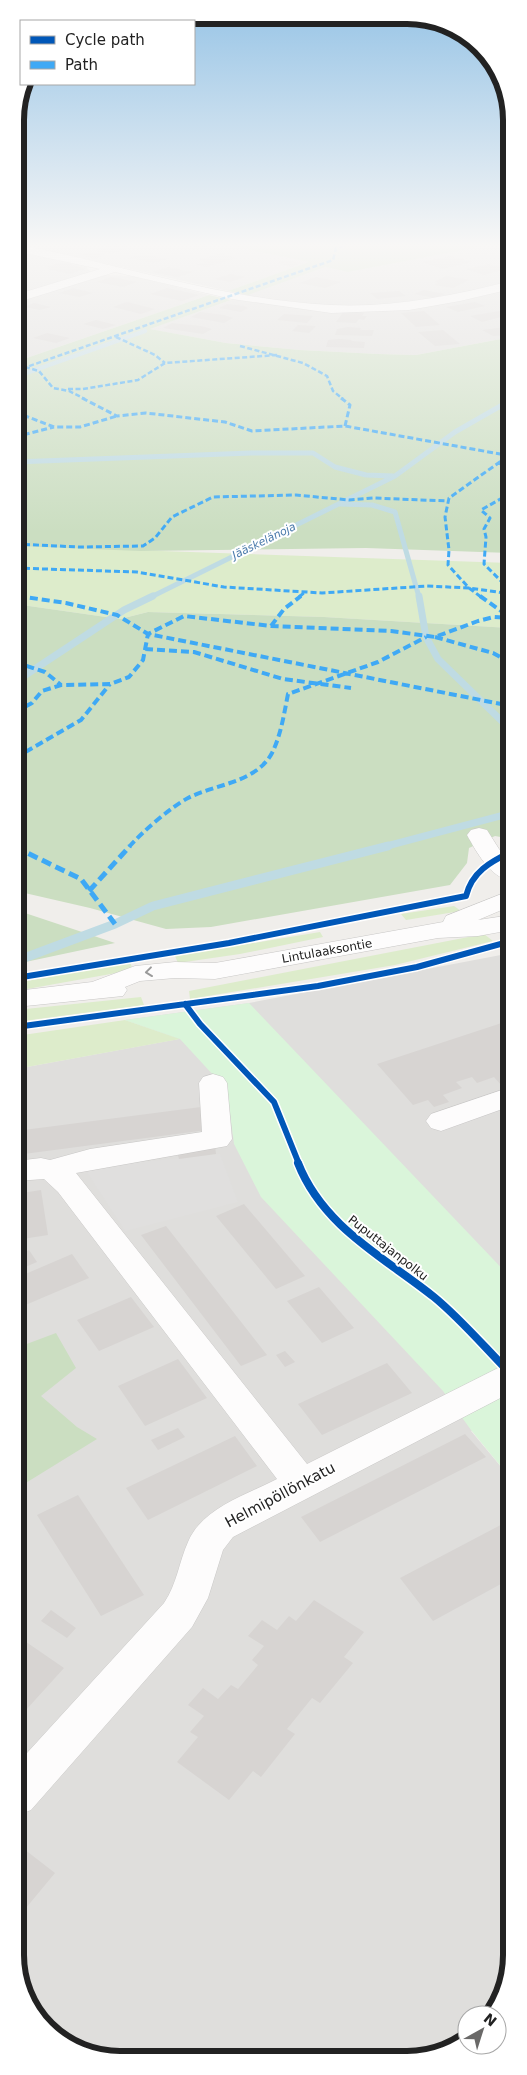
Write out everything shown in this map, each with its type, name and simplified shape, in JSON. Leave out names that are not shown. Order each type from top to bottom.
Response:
[{"type":"street","points":[[503,843],[479,835],[489,852],[503,866]]},
{"type":"street","name":"Lintulaaksontie","points":[[24,998],[97,989],[141,991],[182,985],[215,971],[438,930],[478,928],[503,907]]},
{"type":"street","points":[[24,1169],[53,1169],[90,1159],[217,1139],[213,1082]]},
{"type":"street","points":[[441,1122],[503,1099]]},
{"type":"street","points":[[53,1169],[66,1179],[83,1205],[302,1483]]},
{"type":"street","name":"Helmipöllönkatu","points":[[24,1787],[178,1616],[190,1598],[206,1543],[220,1526],[503,1381]]},
{"type":"shaded area","points":[[24,340],[79,340],[24,359]]},
{"type":"shaded area","points":[[209,340],[496,340],[416,355],[300,350]]},
{"type":"shaded area","points":[[503,955],[503,1417],[471,1431],[503,1469],[503,1962],[498,1986],[489,2005],[457,2005],[457,2037],[438,2046],[407,2051],[113,2051],[89,2046],[61,2031],[40,2009],[27,1980],[24,1955],[24,1068],[179,1039],[125,1020],[249,1003]]},
{"type":"shaded area","points":[[220,1154],[238,1202],[125,1231],[84,1168]]},
{"type":"green space","points":[[79,340],[209,340],[300,350],[416,355],[503,340],[503,553],[366,548],[140,551],[24,546],[24,359]]},
{"type":"green space","points":[[24,546],[503,563],[503,628],[324,617],[148,612],[120,619],[24,605]]},
{"type":"green space","points":[[24,605],[120,619],[148,612],[324,617],[503,628],[503,838],[495,836],[469,848],[467,863],[450,885],[211,927],[166,929],[90,908],[24,893]]},
{"type":"green space","points":[[454,906],[461,911],[406,920],[401,914]]},
{"type":"green space","points":[[24,913],[115,943],[24,962]]},
{"type":"green space","points":[[320,932],[323,937],[240,954],[178,963],[175,956]]},
{"type":"green space","points":[[484,934],[493,941],[395,965],[190,999],[189,991]]},
{"type":"green space","points":[[130,962],[133,970],[24,990],[24,982]]},
{"type":"green space","points":[[141,997],[144,1005],[24,1021],[24,1009]]},
{"type":"green space","points":[[249,1003],[503,1270],[503,1469],[471,1430],[443,1391],[261,1197],[234,1144],[227,1090],[180,1039],[125,1020]]},
{"type":"green space","points":[[125,1020],[180,1039],[24,1068],[24,1035]]},
{"type":"green space","points":[[56,1333],[76,1368],[41,1396],[77,1427],[97,1439],[24,1484],[24,1345]]},
{"type":"building","points":[[41,340],[65,340],[56,343]]},
{"type":"building","points":[[328,340],[365,342],[364,348],[326,347]]},
{"type":"building","points":[[428,340],[455,340],[460,344],[435,346]]},
{"type":"building","points":[[503,1023],[502,1086],[494,1077],[477,1083],[472,1077],[456,1082],[462,1088],[443,1095],[449,1102],[434,1107],[428,1100],[413,1105],[377,1064]]},
{"type":"building","points":[[201,1107],[207,1130],[24,1154],[24,1130]]},
{"type":"building","points":[[215,1146],[216,1154],[179,1159],[177,1152]]},
{"type":"building","points":[[41,1190],[48,1235],[24,1239],[24,1193]]},
{"type":"building","points":[[244,1204],[305,1276],[276,1289],[216,1216]]},
{"type":"building","points":[[166,1226],[267,1355],[241,1366],[141,1235]]},
{"type":"building","points":[[29,1250],[37,1262],[24,1268],[24,1252]]},
{"type":"building","points":[[72,1254],[89,1278],[24,1306],[24,1275]]},
{"type":"building","points":[[319,1287],[354,1328],[322,1343],[287,1301]]},
{"type":"building","points":[[131,1297],[154,1327],[99,1351],[77,1320]]},
{"type":"building","points":[[285,1351],[295,1362],[285,1367],[276,1355]]},
{"type":"building","points":[[178,1359],[207,1398],[145,1426],[118,1386]]},
{"type":"building","points":[[387,1363],[412,1393],[322,1435],[298,1404]]},
{"type":"building","points":[[178,1428],[185,1437],[158,1450],[151,1440]]},
{"type":"building","points":[[465,1434],[486,1457],[320,1542],[301,1517]]},
{"type":"building","points":[[235,1436],[257,1466],[148,1520],[126,1488]]},
{"type":"building","points":[[78,1495],[144,1595],[101,1616],[37,1515]]},
{"type":"building","points":[[503,1524],[503,1583],[433,1621],[400,1578]]},
{"type":"building","points":[[314,1600],[364,1632],[344,1657],[353,1663],[320,1703],[312,1698],[287,1729],[295,1734],[261,1777],[253,1771],[229,1800],[177,1762],[198,1737],[190,1732],[204,1716],[188,1705],[203,1688],[218,1699],[231,1685],[238,1689],[258,1665],[252,1660],[264,1646],[248,1636],[262,1620],[277,1630],[289,1616],[296,1621]]},
{"type":"building","points":[[51,1610],[76,1628],[67,1638],[41,1621]]},
{"type":"building","points":[[24,1640],[64,1668],[24,1712]]},
{"type":"building","points":[[24,1849],[55,1873],[24,1910]]},
{"type":"waterway","points":[[24,374],[120,340]]},
{"type":"waterway","name":"Jääskelänoja","points":[[151,597],[395,476],[455,432],[503,405]]},
{"type":"waterway","points":[[24,462],[251,453],[313,453],[335,467],[366,475],[393,476]]},
{"type":"waterway","points":[[340,504],[372,505],[395,512],[419,597]]},
{"type":"waterway","name":"Jääskelänoja","points":[[24,676],[124,610],[153,596]]},
{"type":"waterway","points":[[419,596],[426,637],[438,659],[503,722]]},
{"type":"waterway","points":[[383,847],[503,815]]},
{"type":"waterway","points":[[24,958],[115,924],[153,906],[388,846]]},
{"type":"marked path","points":[[24,368],[104,340]]},
{"type":"marked path","points":[[122,340],[155,355],[165,363]]},
{"type":"marked path","points":[[240,346],[303,363],[327,376],[333,391],[350,405],[345,426]]},
{"type":"marked path","points":[[68,389],[83,389],[138,380],[165,363],[277,355]]},
{"type":"marked path","points":[[25,367],[39,371],[53,388],[69,391],[117,416],[146,413],[225,422],[252,431],[345,426],[503,455]]},
{"type":"marked path","points":[[24,415],[54,427],[80,427],[117,416]]},
{"type":"marked path","points":[[24,435],[54,427]]},
{"type":"marked path","points":[[503,460],[449,498],[445,517],[449,550],[448,565],[469,588],[503,612]]},
{"type":"marked path","points":[[498,463],[503,465]]},
{"type":"marked path","points":[[24,544],[79,547],[143,546],[155,538],[172,517],[213,497],[296,495],[349,500],[374,498],[448,501]]},
{"type":"marked path","points":[[503,498],[481,510],[490,518],[484,529],[486,537],[484,564],[503,583]]},
{"type":"marked path","points":[[24,568],[137,572],[224,587],[322,593],[427,586],[469,588],[503,593]]},
{"type":"marked path","points":[[271,626],[284,609],[305,592]]},
{"type":"marked path","points":[[24,596],[66,603],[117,615],[148,634],[503,704]]},
{"type":"marked path","points":[[24,707],[32,703],[42,691],[61,685],[110,684],[129,677],[143,660],[148,634],[184,616],[271,626],[391,631],[435,637],[478,621],[494,617],[503,618]]},
{"type":"marked path","points":[[89,891],[138,837],[188,798],[249,776],[271,755],[281,728],[288,694],[396,655],[426,637]]},
{"type":"marked path","points":[[435,637],[493,653],[503,659]]},
{"type":"marked path","points":[[145,649],[194,652],[283,679],[351,688]]},
{"type":"marked path","points":[[24,665],[45,672],[61,685]]},
{"type":"marked path","points":[[24,753],[81,720],[110,684]]},
{"type":"marked path","points":[[24,851],[81,879],[115,924]]},
{"type":"cycle path","points":[[466,896],[476,874],[482,868],[503,856]]},
{"type":"cycle path","points":[[24,977],[229,943],[466,896]]},
{"type":"cycle path","points":[[24,1026],[318,986],[417,967],[503,943]]},
{"type":"cycle path","name":"Puputtajanpolku","points":[[185,1004],[200,1024],[274,1102],[300,1168],[326,1210],[351,1236],[435,1298],[503,1366]]}]
